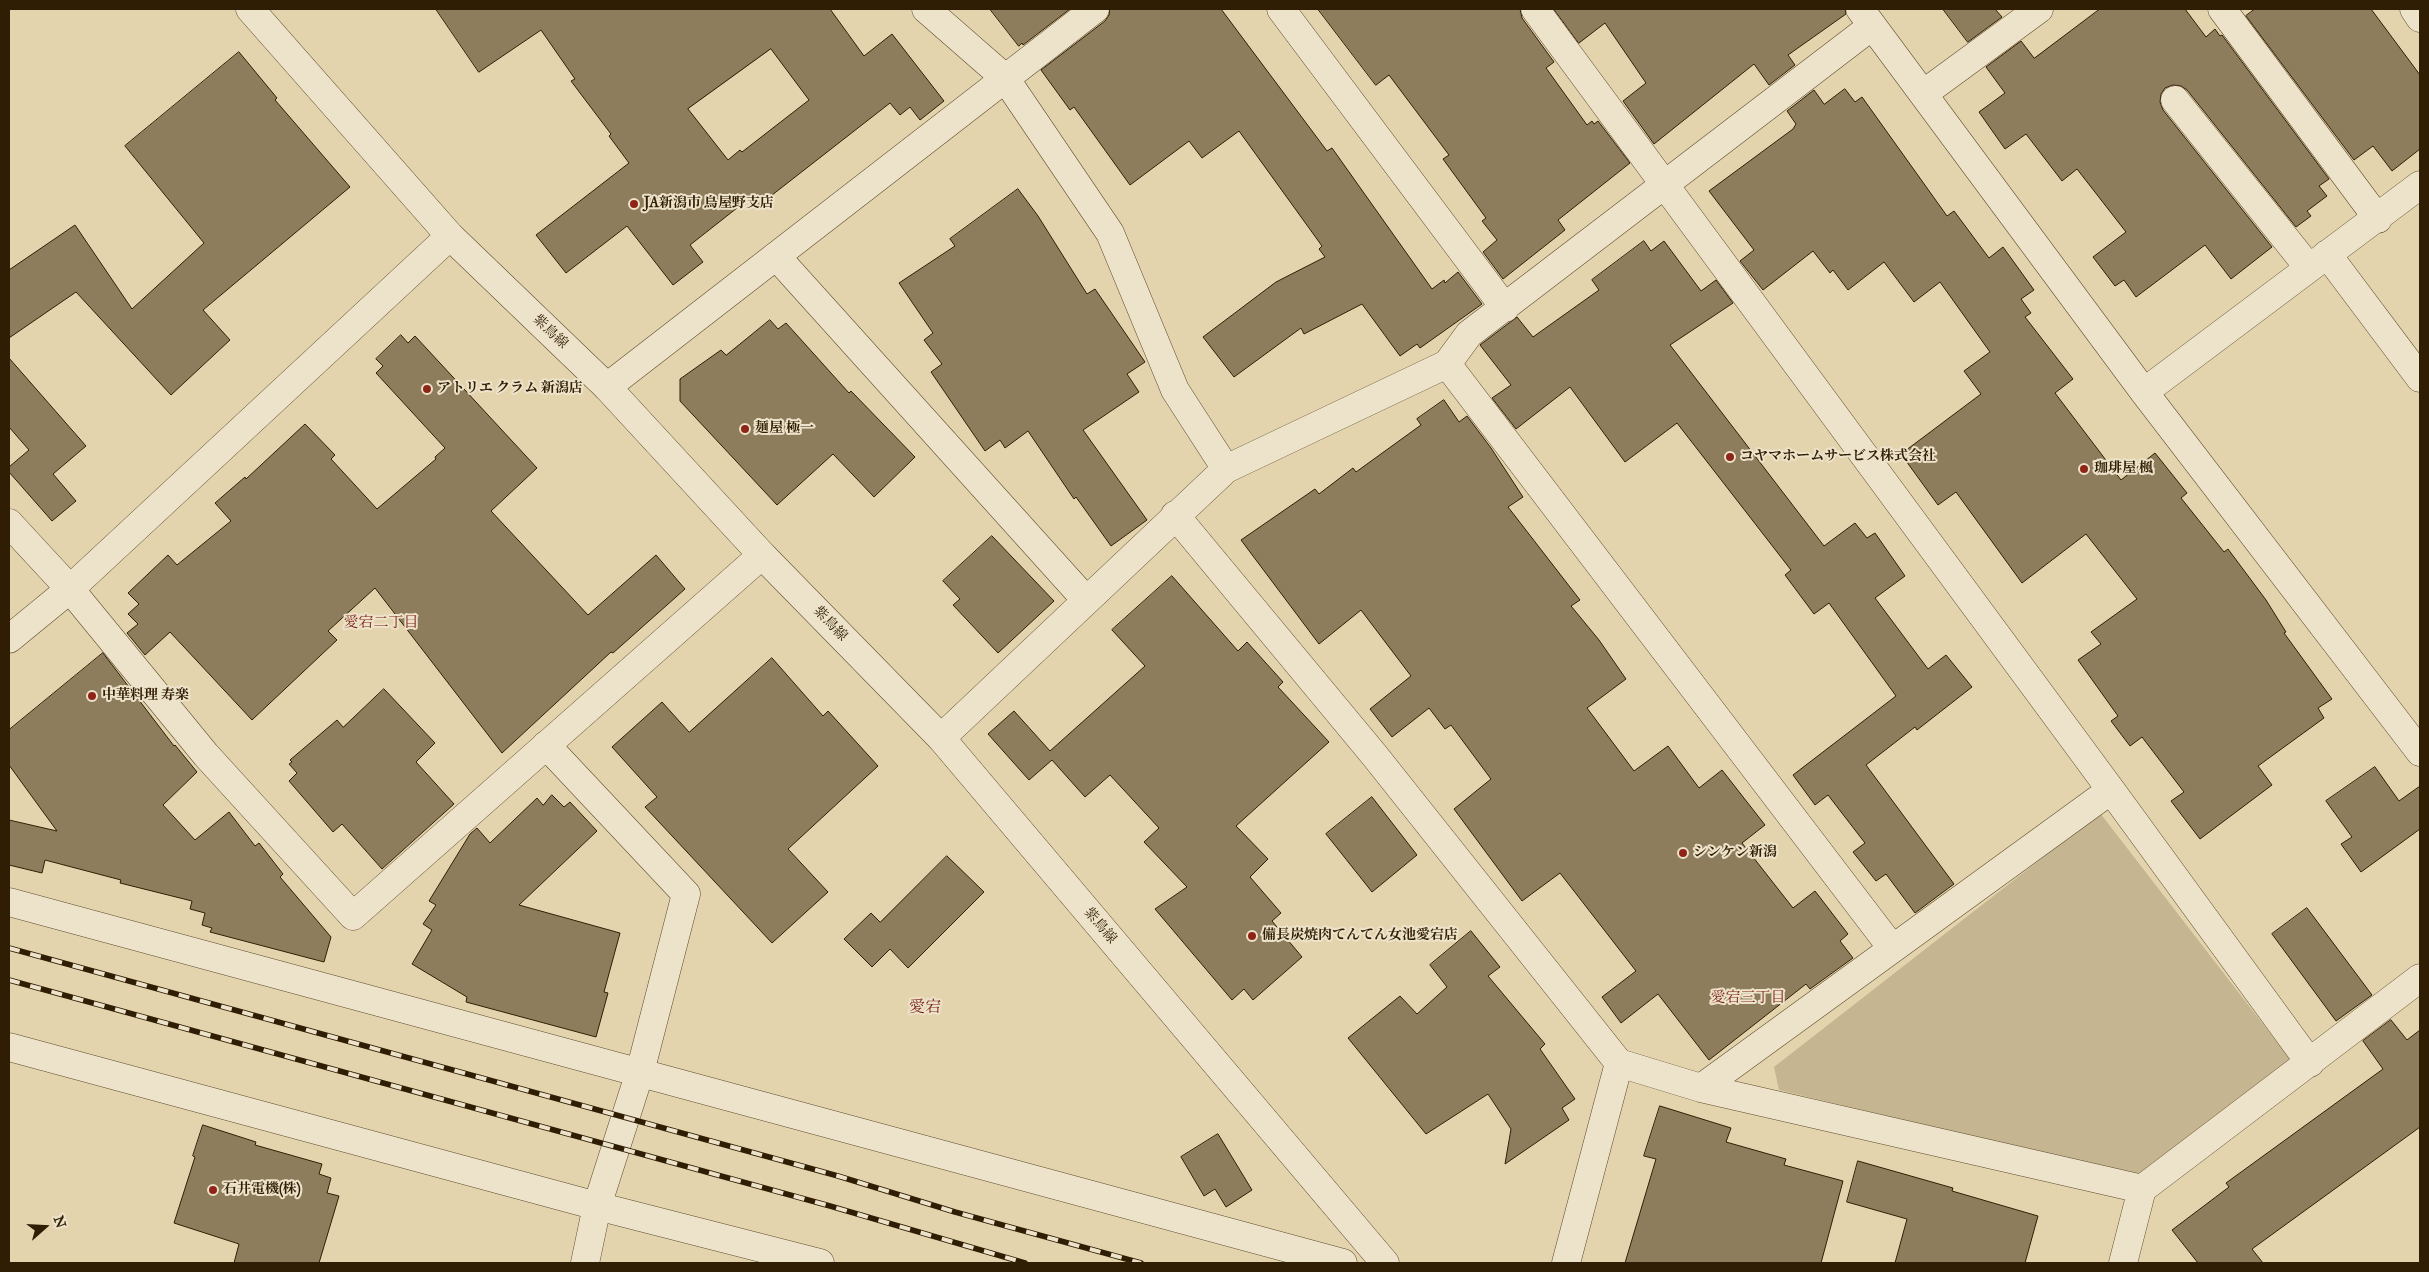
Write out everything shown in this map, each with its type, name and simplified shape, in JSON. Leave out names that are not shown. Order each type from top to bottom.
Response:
[{"type":"street","name":"紫鳥線","points":[[250,9],[450,236],[607,387],[762,555],[941,738],[1384,1263]]},
{"type":"street","points":[[926,9],[1005,78],[1110,233],[1175,390],[1226,469]]},
{"type":"street","points":[[607,387],[1095,9]]},
{"type":"street","points":[[1281,9],[1505,308]]},
{"type":"street","points":[[1535,9],[2310,1062]]},
{"type":"street","points":[[1923,94],[2039,9]]},
{"type":"street","points":[[2222,9],[2378,218]]},
{"type":"street","points":[[2414,9],[2420,18]]},
{"type":"street","points":[[941,738],[1226,469],[1447,364],[1468,334],[1505,308],[1663,185],[1866,17],[2144,392],[2420,752]]},
{"type":"street","points":[[2176,100],[2420,378]]},
{"type":"street","points":[[2144,392],[2420,185]]},
{"type":"street","points":[[9,639],[70,589],[450,236]]},
{"type":"street","points":[[776,256],[1086,600]]},
{"type":"street","points":[[1447,364],[1892,948]]},
{"type":"street","points":[[1176,515],[1375,756],[1619,1063],[1701,1088],[2142,1189]]},
{"type":"street","points":[[9,523],[70,589],[206,755],[353,916],[762,555]]},
{"type":"street","points":[[546,745],[686,894],[640,1072],[596,1206],[585,1263]]},
{"type":"street","points":[[1701,1088],[2111,790]]},
{"type":"street","points":[[9,902],[1344,1263]]},
{"type":"street","points":[[2123,1263],[2142,1189],[2420,978]]},
{"type":"street","points":[[9,1048],[596,1206],[820,1263]]},
{"type":"street","points":[[1566,1263],[1619,1063]]},
{"type":"shaded area","points":[[2100,813],[2293,1063],[2141,1177],[1779,1090],[1774,1067]]},
{"type":"building","points":[[436,9],[830,9],[864,56],[892,34],[944,101],[920,120],[910,107],[900,115],[890,103],[758,206],[751,197],[690,245],[703,262],[673,285],[627,226],[566,273],[536,235],[629,163],[609,136],[611,134],[571,81],[575,79],[541,30],[479,72]],"holes":[[[771,49],[809,100],[742,152],[740,150],[728,160],[688,109]]]},
{"type":"building","points":[[990,9],[1070,9],[1023,45],[1022,43],[1019,46]]},
{"type":"building","points":[[1110,9],[1221,9],[1327,151],[1332,148],[1432,289],[1444,280],[1445,283],[1458,272],[1482,304],[1420,348],[1417,344],[1400,356],[1362,304],[1304,334],[1301,328],[1234,377],[1203,337],[1276,282],[1325,257],[1319,249],[1322,246],[1239,131],[1202,158],[1189,141],[1130,185],[1074,107],[1070,110],[1041,70],[1105,21]]},
{"type":"building","points":[[1318,9],[1520,9],[1522,18],[1554,62],[1546,68],[1587,125],[1592,121],[1594,124],[1598,121],[1630,163],[1558,220],[1565,230],[1503,279],[1483,252],[1497,240],[1482,221],[1486,218],[1443,159],[1449,155],[1389,75],[1376,85]]},
{"type":"building","points":[[1554,9],[1845,9],[1846,14],[1788,55],[1795,65],[1769,85],[1754,64],[1654,144],[1623,101],[1646,83],[1605,23],[1579,43]]},
{"type":"building","points":[[1943,9],[1995,9],[2002,17],[1968,42]]},
{"type":"building","points":[[2100,9],[2185,9],[2206,37],[2215,29],[2220,36],[2222,35],[2329,179],[2319,186],[2327,196],[2307,211],[2311,216],[2296,227],[2187,90],[2181,86],[2173,85],[2165,88],[2161,94],[2160,102],[2163,110],[2272,247],[2231,279],[2205,245],[2136,297],[2124,280],[2115,286],[2093,257],[2126,232],[2077,169],[2062,181],[2026,134],[2005,149],[1979,112],[2005,93],[1986,67],[2021,41],[2034,58]]},
{"type":"building","points":[[2255,9],[2371,9],[2420,75],[2420,149],[2392,171],[2373,146],[2354,160],[2246,16]]},
{"type":"building","points":[[239,52],[277,98],[275,100],[350,187],[203,310],[230,340],[171,395],[76,292],[9,338],[9,270],[75,225],[132,309],[204,243],[125,146]]},
{"type":"building","points":[[1845,89],[1855,102],[1862,97],[1947,216],[1954,211],[1989,258],[2003,247],[2034,290],[2021,299],[2031,313],[2025,317],[2073,379],[2055,393],[2121,480],[2155,453],[2187,493],[2181,498],[2224,552],[2228,549],[2266,600],[2286,632],[2284,633],[2332,699],[2318,708],[2324,718],[2258,766],[2272,785],[2200,839],[2171,801],[2184,792],[2142,737],[2130,746],[2111,721],[2118,716],[2078,660],[2101,644],[2091,632],[2137,599],[2086,534],[2022,583],[1956,492],[1938,505],[1901,454],[1981,394],[1964,371],[1990,352],[1940,282],[1914,302],[1884,262],[1848,290],[1833,270],[1830,273],[1813,251],[1763,290],[1740,261],[1754,250],[1709,191],[1793,129],[1796,124],[1787,111],[1814,90],[1824,104]]},
{"type":"building","points":[[1018,189],[1038,216],[1087,294],[1095,289],[1145,362],[1127,374],[1139,392],[1083,430],[1147,520],[1111,546],[1076,497],[1074,499],[1028,431],[1005,448],[1000,440],[985,451],[931,372],[942,364],[924,340],[933,333],[899,283],[955,246],[950,239]]},
{"type":"building","points":[[1644,241],[1651,251],[1664,241],[1701,291],[1716,280],[1733,303],[1670,345],[1824,546],[1855,523],[1867,538],[1875,533],[1905,576],[1875,598],[1928,669],[1946,655],[1972,687],[1917,730],[1915,727],[1866,765],[1954,884],[1915,913],[1886,874],[1876,881],[1853,852],[1865,843],[1828,795],[1815,805],[1793,775],[1896,696],[1829,603],[1814,614],[1785,575],[1791,570],[1677,423],[1625,462],[1570,387],[1516,429],[1492,398],[1511,385],[1480,345],[1517,317],[1533,337],[1599,290],[1592,280]]},
{"type":"building","points":[[770,320],[778,329],[786,323],[849,393],[851,391],[915,457],[874,497],[833,454],[777,505],[680,401],[680,379],[721,350],[726,355]]},
{"type":"building","points":[[401,335],[408,343],[415,336],[537,468],[491,511],[588,615],[656,555],[685,589],[613,653],[611,652],[502,753],[375,588],[328,631],[337,640],[252,720],[170,632],[145,655],[127,633],[138,624],[128,614],[139,604],[128,593],[168,555],[177,565],[231,521],[215,503],[245,477],[246,479],[305,424],[335,455],[331,459],[377,509],[436,459],[435,457],[445,448],[376,373],[383,366],[376,359]]},
{"type":"building","points":[[9,358],[86,446],[53,474],[76,501],[52,521],[9,472],[9,467],[29,450],[9,427]]},
{"type":"building","points":[[1444,400],[1459,422],[1467,416],[1491,448],[1523,497],[1508,507],[1580,600],[1571,606],[1599,640],[1626,679],[1587,708],[1634,771],[1668,746],[1699,788],[1722,770],[1765,825],[1742,843],[1793,908],[1815,891],[1848,934],[1840,941],[1853,958],[1810,989],[1806,984],[1709,1060],[1658,994],[1621,1023],[1602,997],[1636,971],[1560,873],[1522,901],[1454,809],[1491,779],[1451,725],[1445,729],[1429,708],[1392,737],[1370,709],[1411,676],[1361,610],[1319,644],[1241,540],[1315,489],[1319,494],[1353,468],[1356,472],[1421,425],[1417,419]]},
{"type":"building","points":[[992,536],[1054,601],[998,653],[953,605],[960,599],[943,581]]},
{"type":"building","points":[[1172,576],[1238,651],[1247,642],[1283,682],[1278,687],[1329,742],[1236,826],[1268,859],[1250,877],[1281,913],[1272,921],[1302,957],[1253,1000],[1244,989],[1232,1000],[1155,909],[1187,887],[1144,842],[1159,828],[1110,775],[1085,797],[1052,760],[1029,780],[988,734],[1014,711],[1050,751],[1145,666],[1112,630]]},
{"type":"building","points":[[103,653],[174,746],[197,772],[163,805],[195,840],[229,812],[255,846],[259,843],[283,874],[280,877],[331,937],[324,962],[210,932],[212,928],[202,925],[205,913],[190,909],[192,901],[120,883],[121,880],[45,860],[42,873],[9,865],[9,820],[57,831],[9,765],[9,730]]},
{"type":"building","points":[[772,658],[823,716],[828,711],[878,766],[788,849],[828,892],[772,943],[645,807],[657,797],[612,747],[662,702],[689,732]]},
{"type":"building","points":[[384,689],[435,743],[416,762],[454,804],[382,869],[342,824],[333,832],[289,781],[297,773],[289,764],[292,762],[290,760],[337,720],[343,727]]},
{"type":"building","points":[[2375,767],[2399,801],[2420,786],[2420,829],[2361,872],[2341,844],[2352,837],[2326,801]]},
{"type":"building","points":[[552,795],[564,807],[570,802],[597,831],[519,905],[620,933],[604,992],[608,993],[596,1037],[466,1002],[467,997],[412,964],[432,930],[423,924],[436,905],[429,901],[470,834],[477,828],[490,843],[537,798],[543,805]]},
{"type":"building","points":[[1372,797],[1417,855],[1372,892],[1326,834]]},
{"type":"building","points":[[947,856],[984,892],[908,968],[890,949],[872,967],[844,939],[871,913],[880,922]]},
{"type":"building","points":[[2307,908],[2372,995],[2336,1021],[2272,934]]},
{"type":"building","points":[[1471,931],[1500,967],[1488,976],[1545,1044],[1540,1049],[1575,1099],[1562,1108],[1569,1120],[1505,1164],[1511,1129],[1488,1094],[1426,1134],[1348,1038],[1400,996],[1417,1014],[1447,987],[1430,965]]},
{"type":"building","points":[[2391,1020],[2407,1040],[2420,1030],[2420,1127],[2252,1249],[2263,1263],[2198,1263],[2172,1230],[2229,1187],[2226,1183],[2383,1069],[2363,1041]]},
{"type":"building","points":[[1660,1106],[1731,1128],[1726,1142],[1786,1159],[1784,1165],[1843,1181],[1821,1263],[1625,1263],[1656,1159],[1644,1156]]},
{"type":"building","points":[[203,1125],[256,1142],[255,1145],[322,1164],[319,1174],[331,1178],[327,1193],[339,1196],[319,1263],[234,1263],[239,1244],[174,1223]]},
{"type":"building","points":[[1218,1134],[1252,1190],[1226,1207],[1215,1189],[1204,1196],[1181,1157]]},
{"type":"building","points":[[1858,1161],[1953,1188],[1952,1191],[2038,1216],[2025,1263],[1895,1263],[1907,1219],[1847,1202]]},
{"type":"railway","points":[[9,948],[838,1176],[955,1212],[1141,1263]]},
{"type":"railway","points":[[9,980],[830,1206],[1025,1263]]},
{"type":"place","name":"JA新潟市 鳥屋野支店","points":[[634,204]]},
{"type":"place","name":"アトリエ クラム 新潟店","points":[[427,389]]},
{"type":"place","name":"麺屋 極一","points":[[745,429]]},
{"type":"place","name":"コヤマホームサービス株式会社","points":[[1730,457]]},
{"type":"place","name":"珈琲屋 楓","points":[[2084,469]]},
{"type":"place","name":"中華料理 寿楽","points":[[92,696]]},
{"type":"place","name":"シンケン新潟","points":[[1683,853]]},
{"type":"place","name":"備長炭焼肉てんてん女池愛宕店","points":[[1252,936]]},
{"type":"place","name":"石井電機(株)","points":[[213,1190]]},
{"type":"district","name":"愛宕二丁目","points":[[381,623]]},
{"type":"district","name":"愛宕三丁目","points":[[1748,998]]},
{"type":"district","name":"愛宕","points":[[925,1008]]}]
